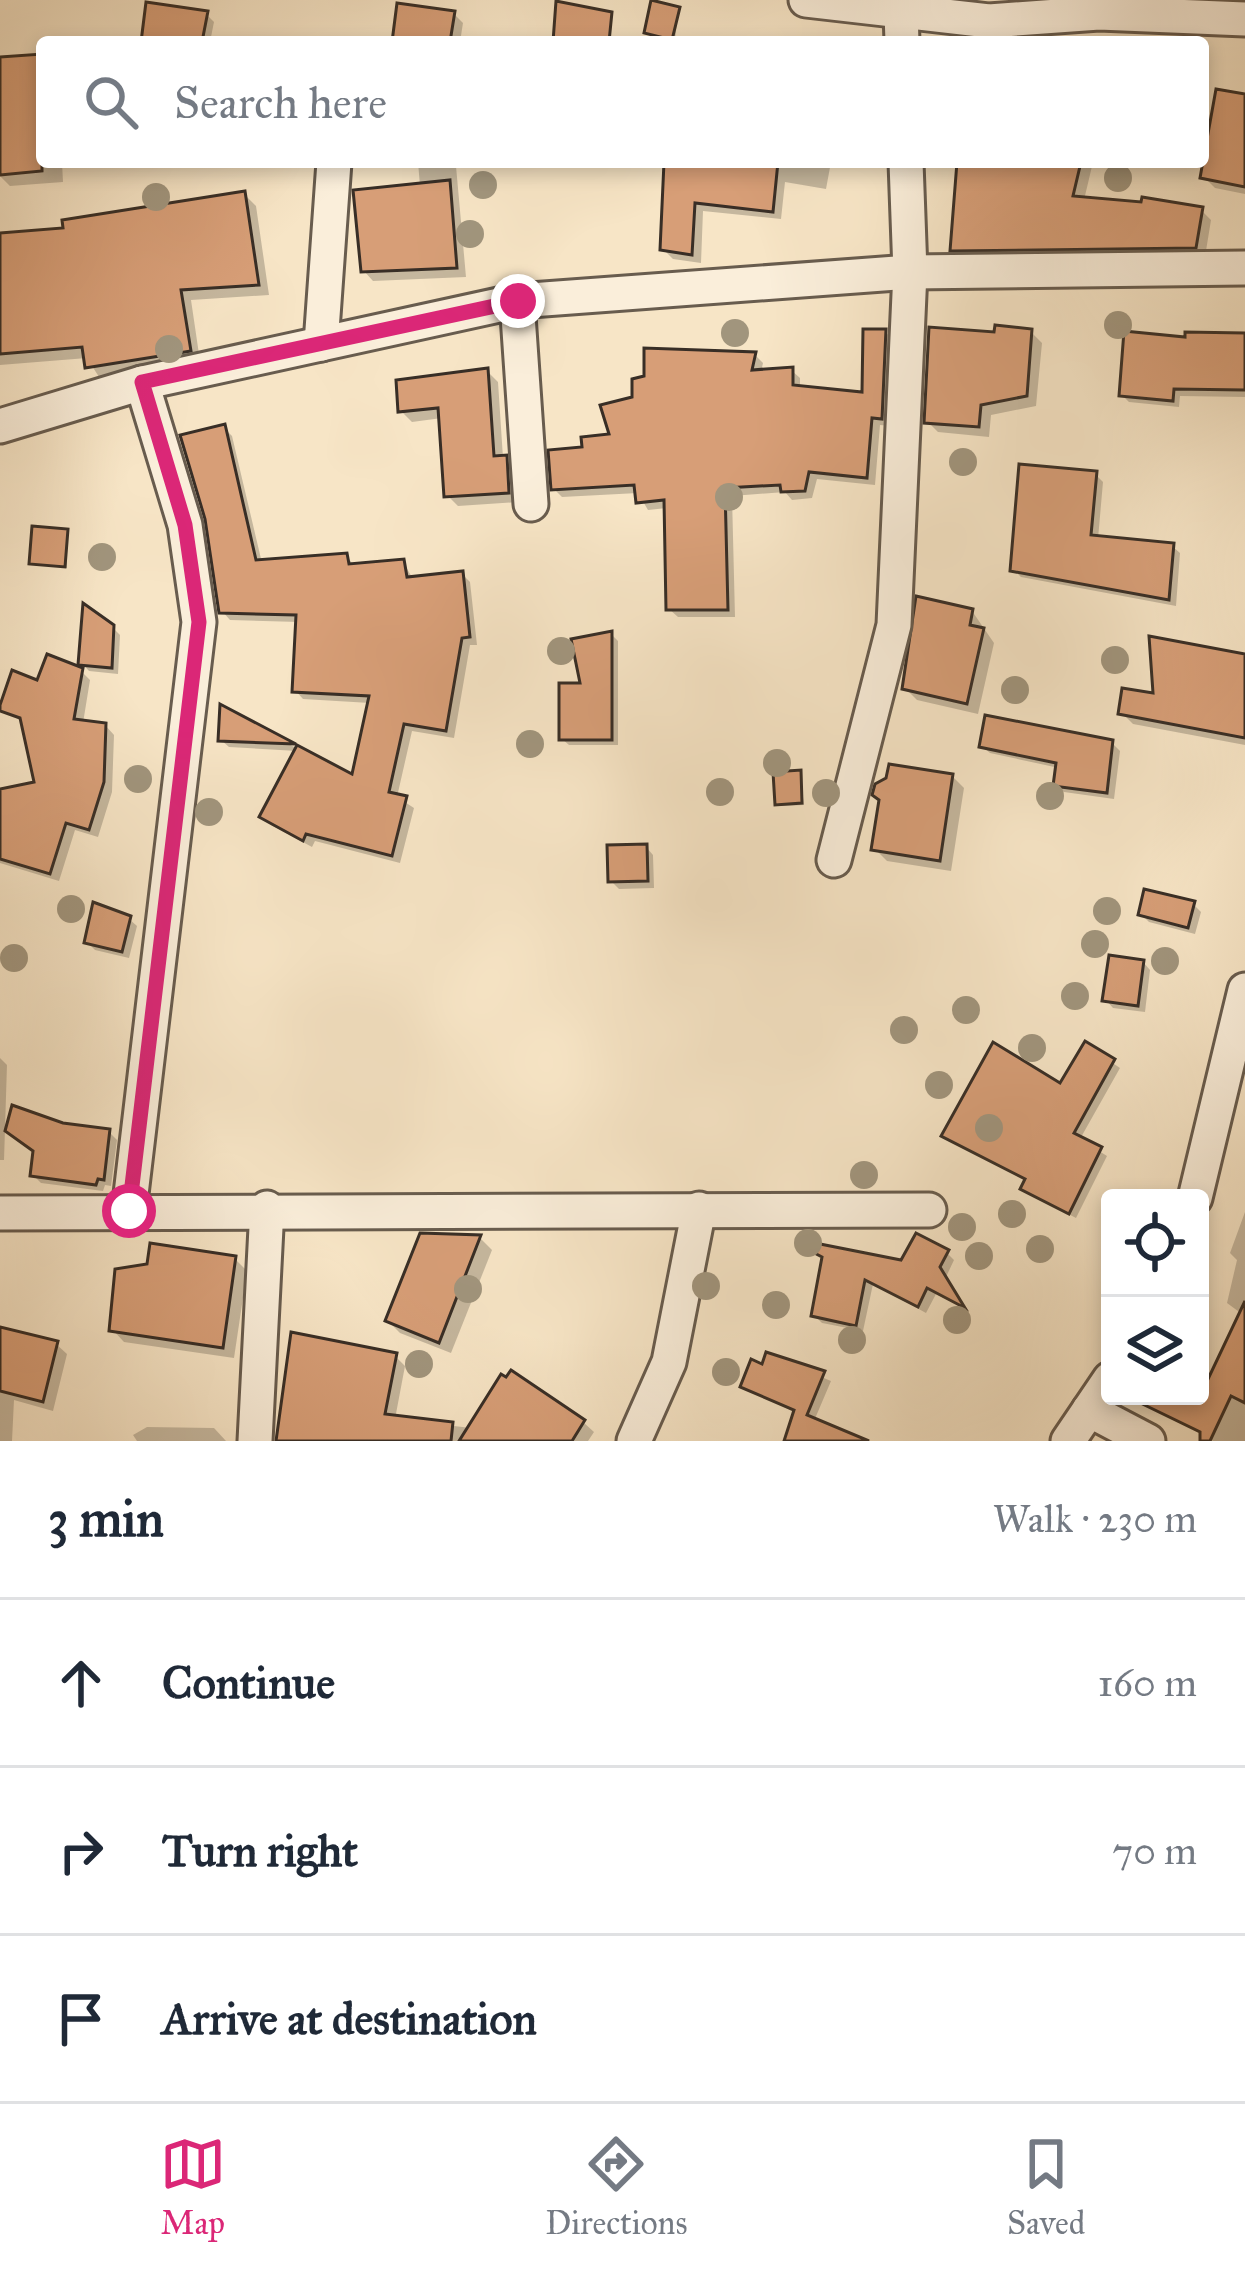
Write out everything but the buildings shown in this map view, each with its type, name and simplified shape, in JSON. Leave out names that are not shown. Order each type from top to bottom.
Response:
[{"type":"street","points":[[802,1],[901,27],[1099,13],[1245,19]]},
{"type":"street","points":[[320,344],[334,168]]},
{"type":"street","points":[[834,860],[894,626],[910,272],[906,168]]},
{"type":"street","points":[[0,426],[142,382],[518,301],[910,272],[1245,268]]},
{"type":"street","points":[[518,301],[531,504]]},
{"type":"street","points":[[129,1211],[199,622],[185,525],[142,382]]},
{"type":"street","points":[[1197,1189],[1245,990]]},
{"type":"street","points":[[256,1441],[268,1208]]},
{"type":"street","points":[[0,1213],[268,1208],[929,1210]]},
{"type":"street","points":[[634,1441],[669,1362],[699,1209]]},
{"type":"street","points":[[1068,1441],[1101,1392]]},
{"type":"street","points":[[1089,1410],[1148,1441]]},
{"type":"route","points":[[129,1211],[199,622],[185,525],[142,382],[518,301]]}]
